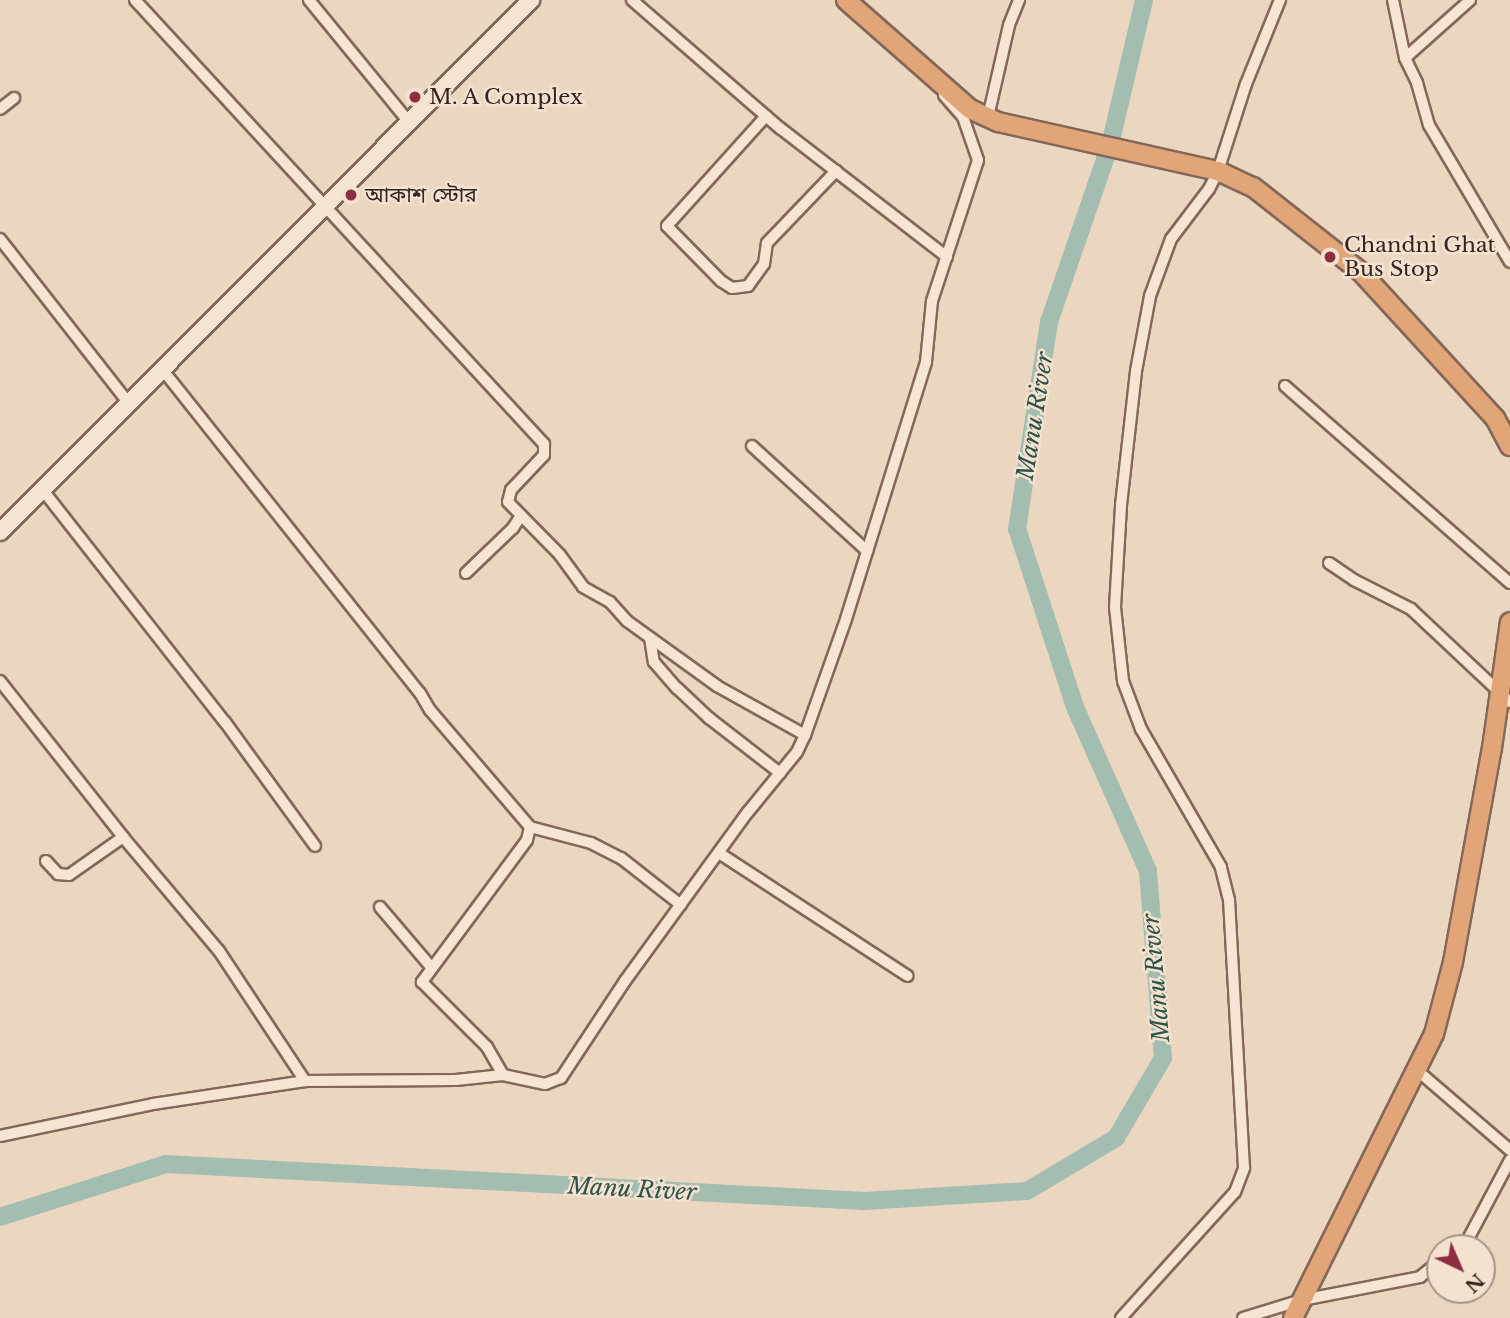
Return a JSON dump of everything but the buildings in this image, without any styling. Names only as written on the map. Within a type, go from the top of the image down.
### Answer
[{"type":"highway","points":[[846,0],[970,109],[993,119],[1210,169],[1253,187],[1361,272],[1495,418],[1510,446]]},
{"type":"highway","points":[[1293,1318],[1418,1071],[1434,1034],[1452,962],[1505,698],[1510,622]]},
{"type":"main road","points":[[0,532],[530,0]]},
{"type":"street","points":[[135,0],[544,444],[544,455],[508,496],[508,502],[560,555],[583,587],[610,602],[627,621],[717,686],[805,735]]},
{"type":"street","points":[[309,0],[409,122]]},
{"type":"street","points":[[632,0],[766,116],[947,257]]},
{"type":"street","points":[[993,119],[1009,25],[1019,0]]},
{"type":"street","points":[[1121,1318],[1236,1192],[1244,1168],[1229,900],[1221,867],[1141,729],[1127,694],[1123,681],[1115,607],[1121,505],[1136,371],[1150,296],[1171,239],[1209,189],[1210,169],[1280,0]]},
{"type":"street","points":[[1393,0],[1405,58],[1417,83],[1429,125],[1510,262]]},
{"type":"street","points":[[1405,58],[1470,0]]},
{"type":"street","points":[[0,1136],[153,1104],[305,1081],[456,1080],[503,1075],[545,1084],[561,1078],[625,981],[797,752],[805,735],[867,551],[926,362],[932,301],[978,160],[962,117],[917,63]]},
{"type":"street","points":[[0,109],[14,98]]},
{"type":"street","points":[[766,116],[667,226],[721,281],[732,288],[748,286],[764,264],[767,243],[836,171]]},
{"type":"street","points":[[0,239],[128,402]]},
{"type":"street","points":[[162,369],[420,693],[430,710],[530,827],[601,848],[621,858],[681,905]]},
{"type":"street","points":[[1284,386],[1510,583]]},
{"type":"street","points":[[752,446],[867,551]]},
{"type":"street","points":[[42,489],[225,722],[315,846]]},
{"type":"street","points":[[466,573],[513,528],[521,515]]},
{"type":"street","points":[[1329,563],[1417,614],[1505,698]]},
{"type":"street","points":[[650,638],[654,662],[677,688],[709,718],[780,773]]},
{"type":"street","points":[[0,681],[123,837],[219,951],[305,1081]]},
{"type":"street","points":[[503,1075],[487,1047],[422,982],[430,967],[527,840],[530,827]]},
{"type":"street","points":[[46,861],[61,876],[69,876],[123,837]]},
{"type":"street","points":[[719,853],[908,976]]},
{"type":"street","points":[[380,907],[430,967]]},
{"type":"street","points":[[1418,1071],[1510,1150]]},
{"type":"street","points":[[1471,1234],[1510,1160]]},
{"type":"street","points":[[1243,1318],[1302,1300],[1420,1277],[1426,1272]]},
{"type":"waterway","name":"Manu River","points":[[0,1217],[166,1164],[864,1201],[1027,1191],[1116,1138],[1163,1058],[1148,871],[1075,707],[1017,529],[1049,322],[1110,145],[1144,0]]},
{"type":"place","name":"M. A Complex","points":[[415,97]]},
{"type":"place","name":"আকাশ স্টোর","points":[[351,195]]},
{"type":"place","name":"Chandni Ghat Bus Stop","points":[[1330,257]]}]
